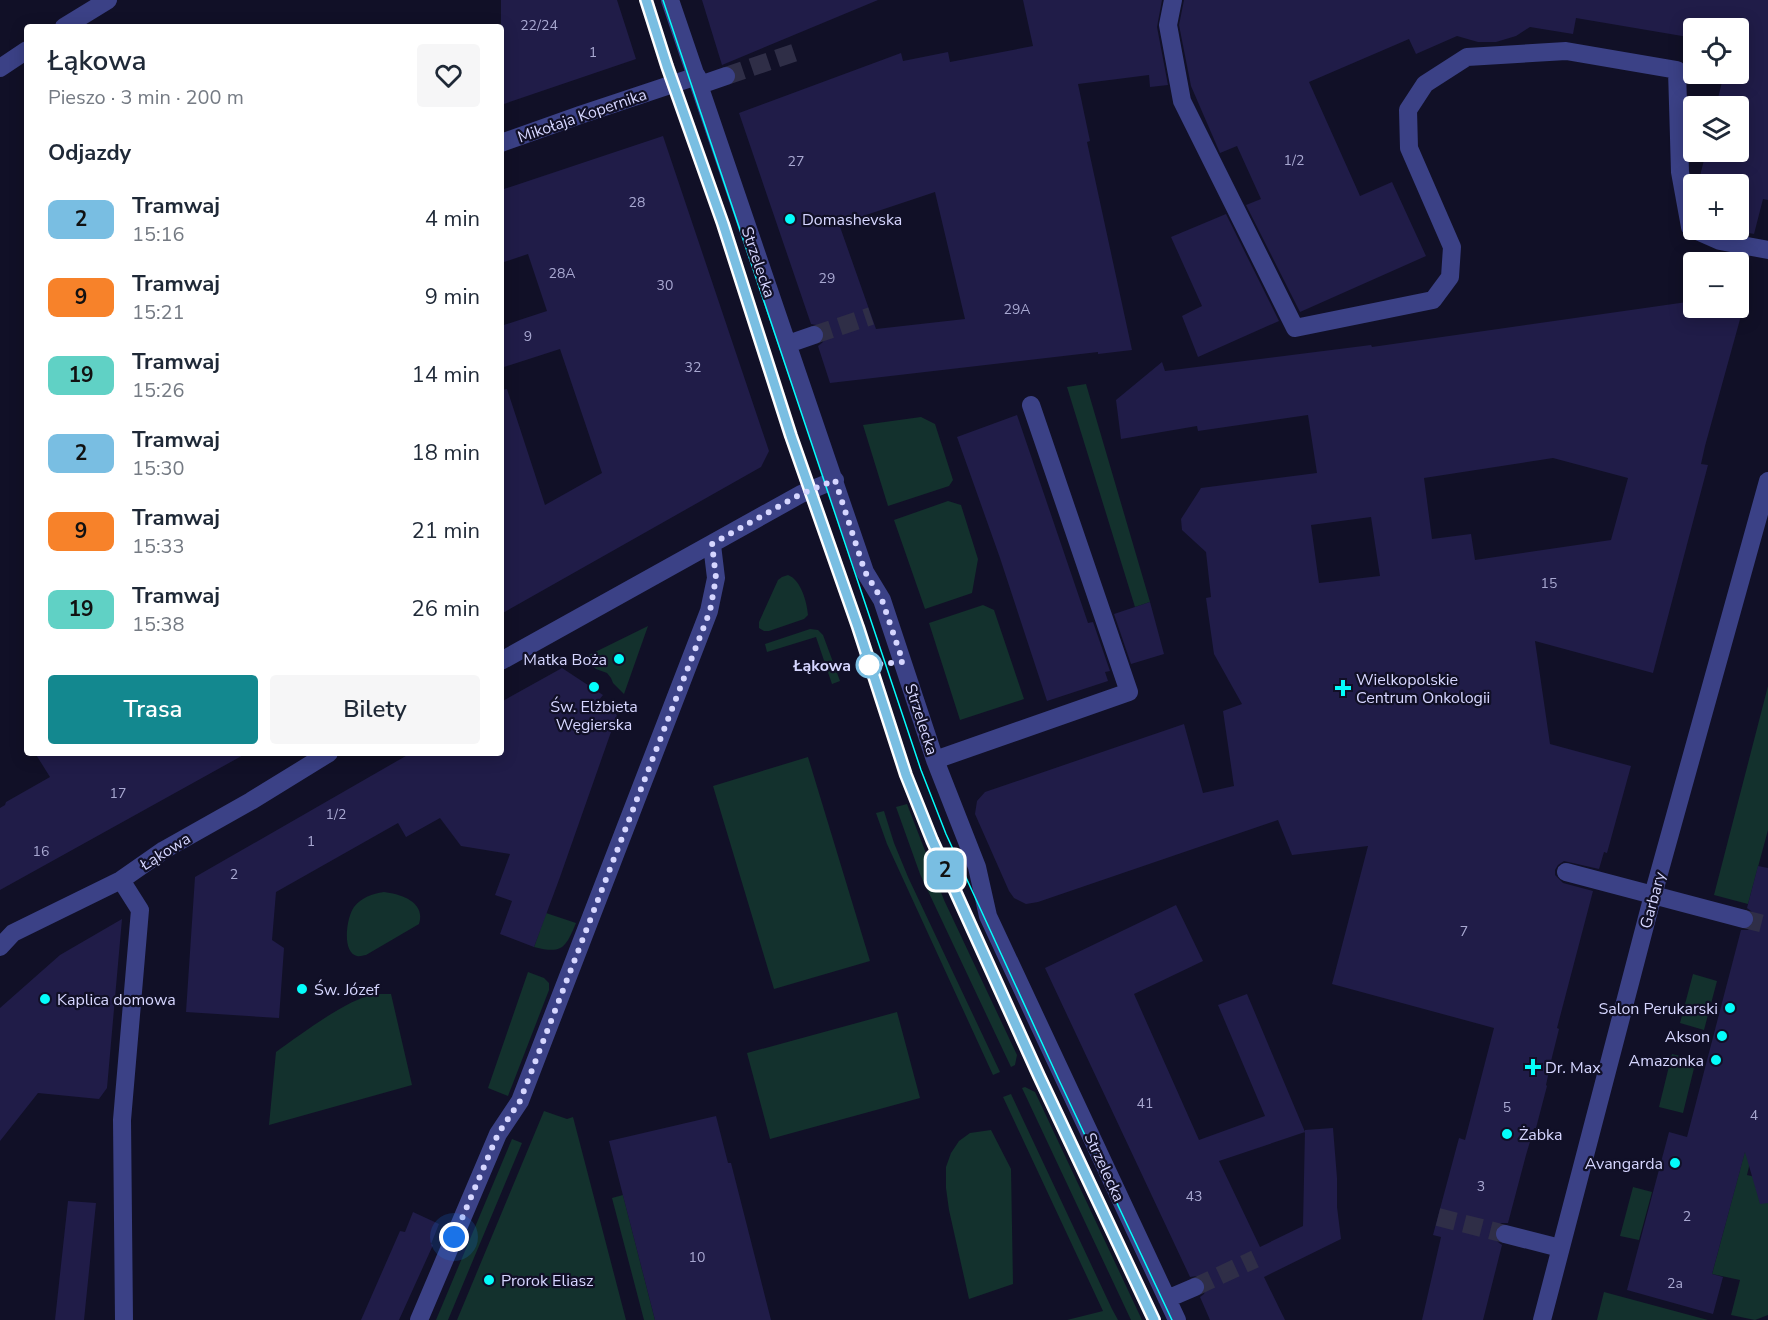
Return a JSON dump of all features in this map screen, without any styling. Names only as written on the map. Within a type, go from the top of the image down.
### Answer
[{"type":"street","points":[[69,24],[108,0]]},
{"type":"street","name":"Strzelecka","points":[[670,0],[865,572],[882,600],[935,760],[977,867],[988,916],[1177,1320]]},
{"type":"street","points":[[1173,0],[1168,25],[1182,101],[1295,328],[1433,300],[1450,277],[1452,247],[1409,148],[1408,110],[1425,84],[1467,57],[1566,51],[1677,70],[1680,172],[1683,188]]},
{"type":"street","points":[[0,68],[24,52]]},
{"type":"street","name":"Mikołaja Kopernika","points":[[504,142],[580,115],[699,81],[726,76]]},
{"type":"street","points":[[1716,240],[1768,250]]},
{"type":"street","points":[[788,344],[814,335]]},
{"type":"street","points":[[935,760],[1130,692],[1031,405]]},
{"type":"street","points":[[504,659],[801,494],[835,480]]},
{"type":"street","name":"Garbary","points":[[1542,1320],[1653,895],[1768,481]]},
{"type":"street","points":[[419,1320],[498,1134],[520,1101],[710,611],[716,578],[712,544]]},
{"type":"street","name":"Łąkowa","points":[[0,947],[13,933],[121,880],[164,849],[251,801],[324,756]]},
{"type":"street","points":[[1566,872],[1744,919]]},
{"type":"street","points":[[121,880],[140,909],[122,1120],[124,1320]]},
{"type":"street","points":[[1505,1234],[1560,1248]]},
{"type":"street","points":[[1167,1299],[1195,1287]]},
{"type":"green space","points":[[1086,384],[1150,602],[1135,607],[1067,387]]},
{"type":"green space","points":[[921,417],[935,424],[953,480],[949,486],[888,506],[863,425]]},
{"type":"green space","points":[[948,501],[961,505],[978,559],[972,593],[925,609],[894,520]]},
{"type":"green space","points":[[788,575],[800,586],[808,615],[804,619],[764,631],[759,628],[759,622],[778,580]]},
{"type":"green space","points":[[983,605],[994,610],[1024,699],[960,720],[929,623]]},
{"type":"green space","points":[[648,626],[624,694],[607,673],[596,669],[583,658]]},
{"type":"green space","points":[[810,629],[818,630],[823,635],[840,681],[832,684],[816,637],[767,652],[765,644]]},
{"type":"green space","points":[[1768,686],[1768,830],[1748,904],[1714,895]]},
{"type":"green space","points":[[808,757],[870,961],[774,989],[713,786]]},
{"type":"green space","points":[[907,804],[944,900],[1017,1055],[1015,1065],[1011,1067],[920,874],[896,807]]},
{"type":"green space","points":[[884,811],[908,877],[1000,1072],[993,1075],[887,844],[876,813]]},
{"type":"green space","points":[[384,892],[410,900],[419,910],[419,924],[366,955],[357,956],[352,953],[347,941],[351,912],[364,898]]},
{"type":"green space","points":[[546,913],[576,923],[569,939],[557,949],[534,947]]},
{"type":"green space","points":[[528,972],[544,978],[549,983],[549,990],[508,1096],[488,1088]]},
{"type":"green space","points":[[1693,974],[1717,981],[1704,1030],[1680,1023]]},
{"type":"green space","points":[[375,994],[391,994],[412,1085],[269,1125],[276,1052],[338,1010]]},
{"type":"green space","points":[[897,1012],[920,1098],[770,1139],[747,1053]]},
{"type":"green space","points":[[1672,1054],[1696,1060],[1683,1113],[1659,1107]]},
{"type":"green space","points":[[1025,1087],[1035,1092],[1142,1320],[1131,1320],[1022,1088]]},
{"type":"green space","points":[[1011,1094],[1118,1320],[1067,1320],[1103,1311],[1003,1097]]},
{"type":"green space","points":[[544,1111],[567,1119],[573,1117],[626,1320],[457,1320]]},
{"type":"green space","points":[[991,1130],[1011,1169],[1013,1284],[969,1299],[949,1210],[946,1167],[959,1141],[970,1133]]},
{"type":"green space","points":[[512,1139],[522,1143],[448,1320],[436,1320]]},
{"type":"green space","points":[[1745,1151],[1752,1154],[1747,1175],[1768,1180],[1768,1315],[1755,1320],[1731,1315],[1740,1280],[1712,1274]]},
{"type":"green space","points":[[1633,1187],[1652,1192],[1639,1240],[1620,1236]]},
{"type":"green space","points":[[623,1195],[655,1320],[644,1320],[612,1198]]},
{"type":"green space","points":[[1604,1292],[1708,1320],[1597,1320]]},
{"type":"building","points":[[501,0],[617,0],[636,59],[504,104],[504,24],[501,24]]},
{"type":"building","points":[[702,0],[878,0],[722,65]]},
{"type":"building","points":[[1023,0],[1162,0],[1157,27],[1168,85],[1150,87],[1149,75],[1078,84],[1090,141],[1087,142],[1132,350],[830,383],[818,346],[823,342],[825,332],[821,326],[811,324],[739,113],[901,53],[903,61],[948,52],[950,62],[1033,46]],"holes":[[[935,192],[965,319],[876,329],[839,224]]]},
{"type":"building","points":[[1184,0],[1768,0],[1768,200],[1763,199],[1754,234],[1749,233],[1749,174],[1700,174],[1704,162],[1749,162],[1749,96],[1718,96],[1722,84],[1749,84],[1749,18],[1683,18],[1683,36],[1576,18],[1573,34],[1530,27],[1516,36],[1496,42],[1478,42],[1457,36],[1416,54],[1409,39],[1309,82],[1360,196],[1392,182],[1426,256],[1300,312],[1246,205],[1261,199],[1237,146],[1220,153],[1191,86],[1179,25]]},
{"type":"building","points":[[663,136],[769,451],[761,467],[504,612],[504,390],[507,389],[545,505],[602,473],[560,349],[504,367],[504,325],[547,311],[528,254],[504,262],[504,189]]},
{"type":"building","points":[[1226,214],[1279,321],[1198,357],[1182,316],[1202,306],[1171,237]]},
{"type":"building","name":"Wielkopolskie Centrum Onkologii","points":[[1683,303],[1683,318],[1740,318],[1705,446],[1701,464],[1708,465],[1653,673],[1535,641],[1550,744],[1631,766],[1607,853],[1604,852],[1599,869],[1564,861],[1555,870],[1555,875],[1563,883],[1593,891],[1557,1028],[1559,1029],[1536,1128],[1534,1128],[1526,1155],[1508,1223],[1501,1223],[1494,1231],[1494,1238],[1502,1245],[1483,1320],[1422,1320],[1441,1237],[1433,1235],[1459,1138],[1465,1140],[1494,1028],[1332,984],[1368,846],[1292,855],[1278,820],[1038,902],[1026,904],[1014,898],[1009,891],[975,814],[977,801],[985,792],[1184,724],[1203,793],[1234,786],[1223,711],[1242,704],[1214,654],[1206,598],[1211,597],[1206,552],[1182,530],[1181,519],[1201,488],[1317,473],[1308,415],[1198,431],[1197,426],[1121,439],[1116,400],[1162,362],[1165,371],[1371,345],[1372,347]],"holes":[[[1553,458],[1628,478],[1611,540],[1475,560],[1471,534],[1432,539],[1424,478]],[[1371,517],[1380,576],[1319,583],[1311,525]]]},
{"type":"building","points":[[1017,415],[1088,623],[1093,622],[1110,671],[1105,672],[1108,681],[1047,701],[957,437]]},
{"type":"building","points":[[1150,602],[1164,654],[1131,664],[1114,614]]},
{"type":"building","points":[[562,668],[603,695],[599,700],[617,715],[534,947],[500,934],[512,901],[495,895],[510,854],[461,846],[440,818],[406,837],[398,823],[276,892],[272,940],[284,948],[279,1018],[186,1012],[195,877],[406,756],[504,756],[504,700]]},
{"type":"building","points":[[37,756],[242,756],[0,890],[0,808],[6,802],[50,777]]},
{"type":"building","points":[[1758,866],[1768,868],[1768,1203],[1760,1204],[1745,1152],[1712,1274],[1723,1277],[1713,1314],[1627,1290],[1669,1132],[1687,1137],[1741,930],[1748,930],[1755,922],[1755,916],[1747,908]]},
{"type":"building","points":[[1176,905],[1203,961],[1134,994],[1199,1140],[1265,1116],[1218,1005],[1247,994],[1305,1132],[1305,1130],[1333,1128],[1341,1239],[1264,1277],[1285,1320],[1210,1320],[1200,1297],[1206,1289],[1205,1282],[1197,1276],[1190,1277],[1045,968]],"holes":[[[1305,1132],[1303,1226],[1260,1247],[1219,1161]]]},
{"type":"building","points":[[122,919],[107,1088],[99,1099],[38,1093],[0,1141],[0,1008],[60,955]]},
{"type":"building","points":[[716,1116],[728,1163],[731,1163],[771,1320],[655,1320],[609,1141]]},
{"type":"building","points":[[68,1201],[96,1203],[84,1320],[55,1320]]},
{"type":"building","points":[[413,1212],[439,1224],[431,1244],[433,1245],[399,1320],[361,1320],[400,1231],[405,1232]]},
{"type":"tunnel","points":[[726,76],[802,50]]},
{"type":"tunnel","points":[[814,335],[871,316]]},
{"type":"tunnel","points":[[1744,919],[1768,925]]},
{"type":"tunnel","points":[[1438,1217],[1505,1234]]},
{"type":"tunnel","points":[[1195,1287],[1255,1259]]},
{"type":"tram line","points":[[646,0],[906,775],[932,840],[1039,1076],[1154,1320]]},
{"type":"tram line","name":"2","points":[[646,0],[906,775],[932,840],[1039,1076],[1154,1320]]},
{"type":"tram line","points":[[663,0],[921,770],[946,834],[1172,1320]]},
{"type":"place","name":"Domashevska","points":[[790,219]]},
{"type":"place","name":"Matka Boża","points":[[619,659]]},
{"type":"place","name":"Łąkowa","points":[[869,665]]},
{"type":"place","name":"Św. Elżbieta Węgierska","points":[[594,687]]},
{"type":"place","name":"Wielkopolskie Centrum Onkologii","points":[[1343,688]]},
{"type":"place","name":"Św. Józef","points":[[302,989]]},
{"type":"place","name":"Kaplica domowa","points":[[45,999]]},
{"type":"place","name":"Salon Perukarski","points":[[1730,1008]]},
{"type":"place","name":"Akson","points":[[1722,1036]]},
{"type":"place","name":"Amazonka","points":[[1716,1060]]},
{"type":"place","name":"Dr. Max","points":[[1533,1067]]},
{"type":"place","name":"Żabka","points":[[1507,1134]]},
{"type":"place","name":"Avangarda","points":[[1675,1163]]},
{"type":"place","name":"Prorok Eliasz","points":[[489,1280]]},
{"type":"route","points":[[454,1237],[498,1134],[520,1101],[710,611],[716,578],[712,544],[801,494],[835,480],[865,572],[882,600],[903,662],[869,665]]}]
